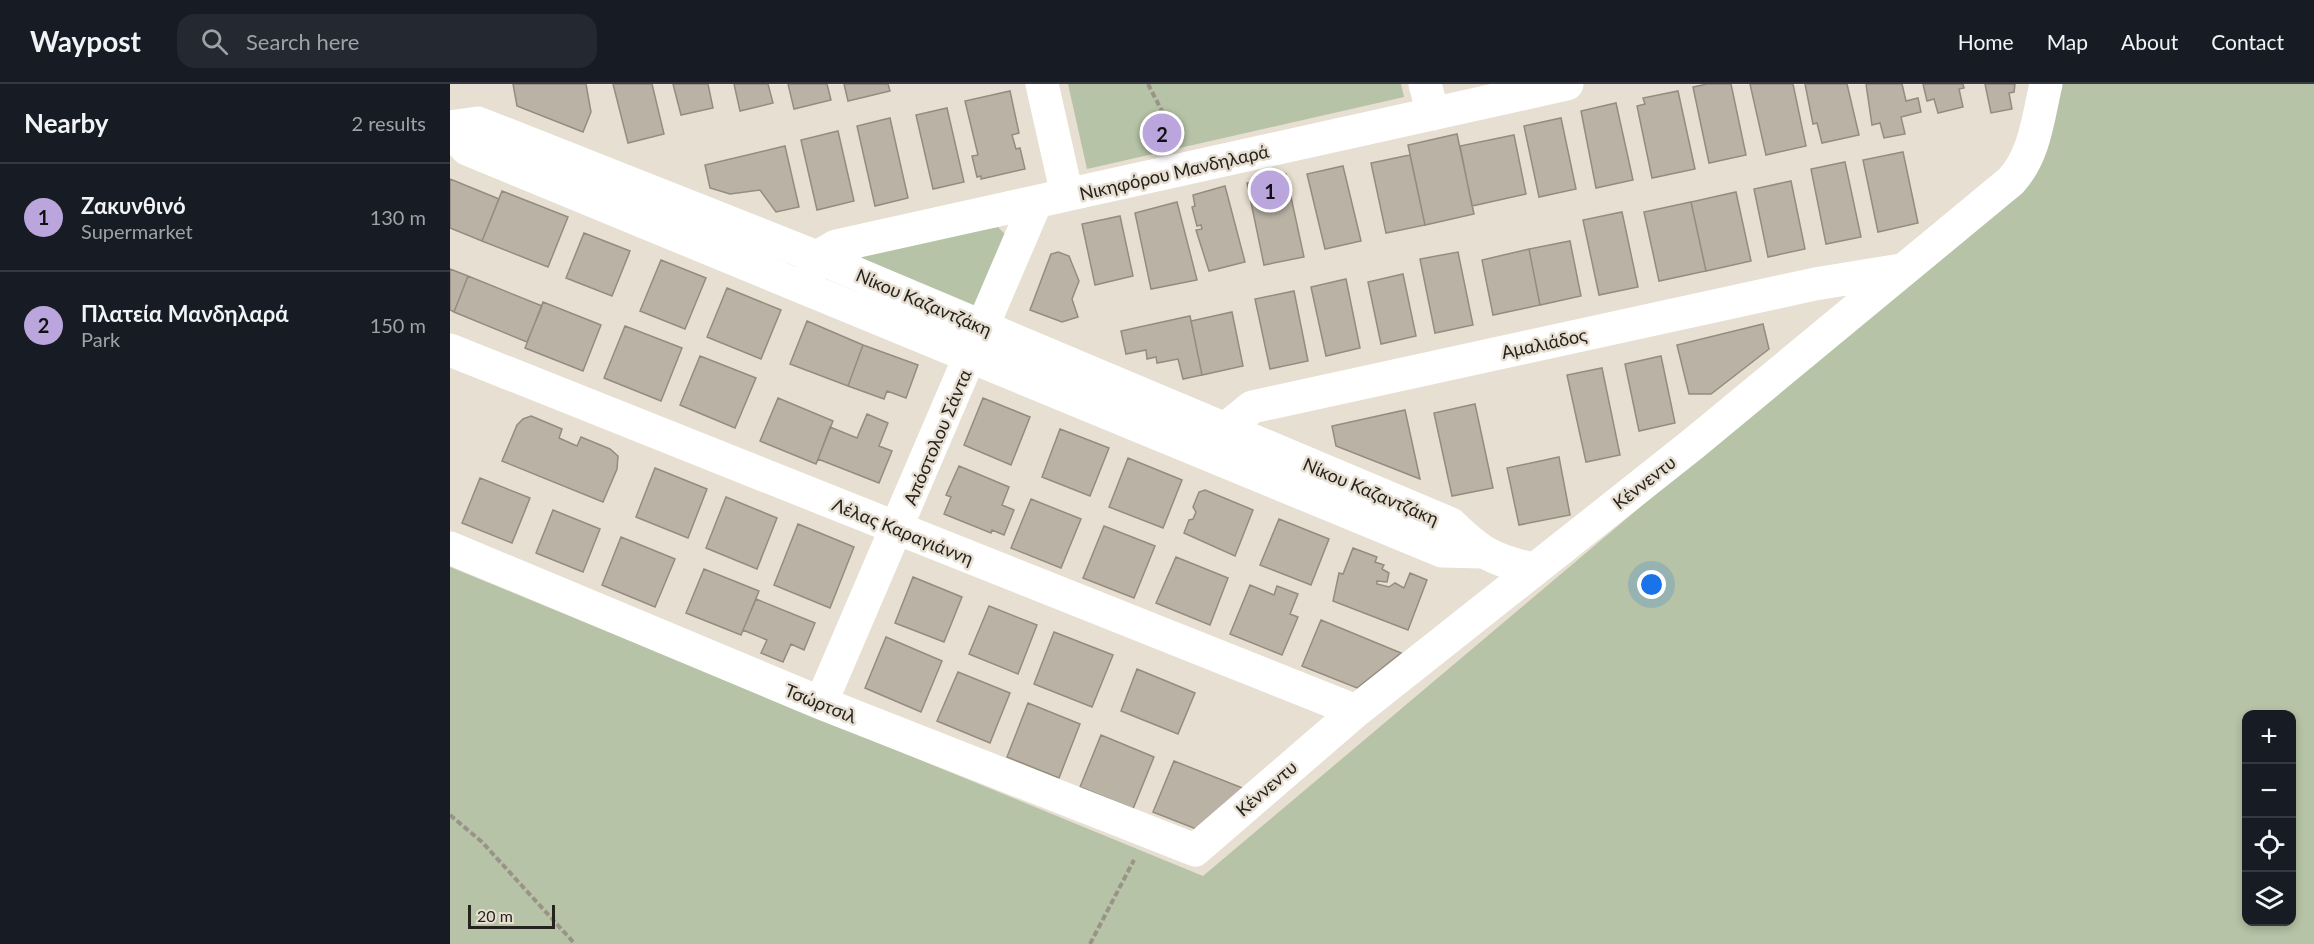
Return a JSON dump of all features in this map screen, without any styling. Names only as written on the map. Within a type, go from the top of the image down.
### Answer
[{"type":"street","points":[[1042,84],[1052,199]]},
{"type":"street","name":"Νικηφόρου Μανδηλαρά","points":[[817,257],[836,246],[1052,199],[1429,99],[1567,84]]},
{"type":"street","name":"Κέννεντυ","points":[[1195,850],[1356,711],[1532,569],[1693,444],[2011,181],[2025,166],[2046,84]]},
{"type":"street","name":"Νίκου Καζαντζάκη","points":[[478,123],[817,257],[1450,524],[1481,552],[1442,552],[1210,458],[467,149],[450,129],[478,123]]},
{"type":"street","name":"Απόστολου Σάντα","points":[[821,704],[984,327],[1052,199]]},
{"type":"street","points":[[802,289],[817,257]]},
{"type":"street","name":"Αμαλιάδος","points":[[1210,458],[1226,429],[1252,407],[1815,284],[1902,270]]},
{"type":"street","name":"Λέλας Καραγιάννη","points":[[450,350],[1356,711]]},
{"type":"street","name":"Τσώρτσιλ","points":[[450,548],[821,704],[1195,850]]},
{"type":"street","points":[[1481,552],[1500,562],[1532,569]]},
{"type":"path","points":[[1148,84],[1162,113],[1171,144]]},
{"type":"path","points":[[450,815],[482,842],[575,944]]},
{"type":"path","points":[[1090,944],[1149,833]]},
{"type":"green space","points":[[1068,84],[1401,84],[1404,97],[1087,169]]},
{"type":"green space","points":[[2057,84],[2314,84],[2314,944],[450,944],[450,567],[1203,876],[2034,175]]},
{"type":"green space","points":[[998,227],[1009,238],[979,304],[971,310],[860,268],[863,253]]},
{"type":"building","points":[[513,84],[586,84],[591,112],[583,132],[517,106]]},
{"type":"building","points":[[613,84],[652,84],[664,134],[628,143]]},
{"type":"building","points":[[673,84],[708,84],[713,108],[681,115]]},
{"type":"building","points":[[734,84],[768,84],[773,103],[740,111]]},
{"type":"building","points":[[788,84],[827,84],[831,100],[794,109]]},
{"type":"building","points":[[844,84],[888,84],[890,91],[848,101]]},
{"type":"building","points":[[1707,84],[1731,84],[1746,155],[1709,163],[1693,87]]},
{"type":"building","points":[[1750,84],[1793,84],[1806,146],[1766,155]]},
{"type":"building","points":[[1805,84],[1847,84],[1859,135],[1822,143],[1817,123],[1813,124]]},
{"type":"building","points":[[1866,84],[1902,84],[1906,101],[1918,98],[1921,112],[1901,117],[1905,134],[1884,138],[1880,123],[1872,125]]},
{"type":"building","points":[[1923,84],[1963,84],[1964,88],[1959,89],[1963,107],[1938,113],[1934,99],[1927,101]]},
{"type":"building","points":[[1985,84],[2015,84],[2014,92],[2009,93],[2012,109],[1991,113]]},
{"type":"building","points":[[1010,91],[1019,133],[1012,135],[1016,149],[1020,148],[1025,169],[981,179],[981,176],[977,177],[972,156],[978,155],[965,101]]},
{"type":"building","points":[[1678,91],[1695,169],[1652,178],[1637,106],[1645,104],[1643,98]]},
{"type":"building","points":[[1616,103],[1633,180],[1596,188],[1581,111]]},
{"type":"building","points":[[947,108],[964,182],[933,189],[916,115]]},
{"type":"building","points":[[890,118],[908,198],[875,206],[857,126]]},
{"type":"building","points":[[1561,118],[1576,189],[1539,197],[1524,126]]},
{"type":"building","points":[[838,131],[854,201],[817,210],[801,140]]},
{"type":"building","points":[[1457,134],[1474,214],[1425,225],[1408,145]]},
{"type":"building","points":[[1514,135],[1526,194],[1472,206],[1460,146]]},
{"type":"building","points":[[785,146],[799,207],[776,212],[760,190],[730,194],[710,188],[705,165]]},
{"type":"building","points":[[1903,152],[1918,223],[1878,232],[1863,160]]},
{"type":"building","points":[[1410,155],[1425,225],[1386,233],[1371,163]]},
{"type":"building","points":[[1845,162],[1861,237],[1826,244],[1811,169]]},
{"type":"building","points":[[1343,166],[1361,241],[1325,249],[1307,174]]},
{"type":"building","points":[[1286,174],[1304,257],[1264,265],[1247,183]]},
{"type":"building","points":[[450,179],[499,199],[482,241],[450,228]]},
{"type":"building","points":[[1791,181],[1805,249],[1768,257],[1754,189]]},
{"type":"building","points":[[1225,186],[1245,262],[1209,271],[1196,230],[1202,229],[1201,225],[1197,226],[1192,207],[1195,206],[1193,195]]},
{"type":"building","points":[[502,191],[568,217],[548,267],[482,241]]},
{"type":"building","points":[[1736,192],[1751,261],[1706,271],[1691,202]]},
{"type":"building","points":[[1177,202],[1197,280],[1151,289],[1135,213]]},
{"type":"building","points":[[1691,202],[1706,271],[1659,281],[1644,212]]},
{"type":"building","points":[[1622,212],[1638,287],[1599,295],[1583,220]]},
{"type":"building","points":[[1120,216],[1133,276],[1095,285],[1082,224]]},
{"type":"building","points":[[584,233],[630,251],[612,296],[566,278]]},
{"type":"building","points":[[1570,241],[1581,296],[1540,305],[1529,249]]},
{"type":"building","points":[[1529,249],[1540,305],[1493,315],[1482,260]]},
{"type":"building","points":[[1058,252],[1069,256],[1079,281],[1072,299],[1078,317],[1062,322],[1030,310],[1051,254]]},
{"type":"building","points":[[1458,252],[1473,325],[1435,333],[1420,259]]},
{"type":"building","points":[[661,260],[706,278],[685,329],[640,311]]},
{"type":"building","points":[[450,269],[468,276],[454,312],[450,310]]},
{"type":"building","points":[[1403,274],[1416,336],[1381,344],[1368,282]]},
{"type":"building","points":[[468,276],[542,306],[527,342],[454,312]]},
{"type":"building","points":[[1346,279],[1360,348],[1326,356],[1311,287]]},
{"type":"building","points":[[727,288],[781,310],[761,359],[707,337]]},
{"type":"building","points":[[1294,291],[1308,361],[1270,369],[1255,299]]},
{"type":"building","points":[[543,302],[601,325],[583,371],[525,348]]},
{"type":"building","points":[[1232,312],[1243,366],[1202,375],[1191,321]]},
{"type":"building","points":[[1190,316],[1202,375],[1183,379],[1178,359],[1157,363],[1156,357],[1147,359],[1146,350],[1126,354],[1121,331]]},
{"type":"building","points":[[807,321],[863,345],[848,386],[790,364]]},
{"type":"building","points":[[1763,324],[1769,349],[1711,394],[1689,394],[1677,345]]},
{"type":"building","points":[[625,326],[682,348],[661,401],[604,378]]},
{"type":"building","points":[[863,345],[918,365],[906,398],[887,391],[884,399],[848,386]]},
{"type":"building","points":[[700,356],[756,378],[735,428],[680,405]]},
{"type":"building","points":[[1661,356],[1675,423],[1639,431],[1625,364]]},
{"type":"building","points":[[1602,368],[1620,455],[1586,462],[1567,375]]},
{"type":"building","points":[[778,398],[833,421],[816,464],[760,441]]},
{"type":"building","points":[[983,398],[1030,417],[1011,465],[964,445]]},
{"type":"building","points":[[1475,404],[1493,488],[1452,496],[1434,413]]},
{"type":"building","points":[[1405,410],[1420,479],[1336,446],[1332,426]]},
{"type":"building","points":[[867,414],[888,423],[879,446],[892,451],[879,483],[818,459],[830,427],[857,438]]},
{"type":"building","points":[[531,416],[562,429],[559,438],[577,446],[581,437],[610,449],[618,456],[617,469],[603,502],[502,461],[517,425],[523,419]]},
{"type":"building","points":[[1060,429],[1109,448],[1090,496],[1042,477]]},
{"type":"building","points":[[1559,457],[1570,515],[1519,525],[1507,468]]},
{"type":"building","points":[[1128,458],[1182,480],[1163,528],[1109,507]]},
{"type":"building","points":[[959,466],[1009,487],[1002,505],[1014,510],[1004,535],[992,530],[991,533],[944,514],[951,497],[946,495]]},
{"type":"building","points":[[655,468],[707,489],[688,538],[636,517]]},
{"type":"building","points":[[480,478],[530,498],[512,543],[462,523]]},
{"type":"building","points":[[1205,490],[1253,510],[1235,556],[1184,533],[1189,520],[1193,519],[1196,512],[1193,507],[1199,492]]},
{"type":"building","points":[[726,497],[777,518],[757,569],[706,548]]},
{"type":"building","points":[[1031,499],[1081,519],[1061,568],[1011,548]]},
{"type":"building","points":[[553,510],[600,529],[583,572],[536,553]]},
{"type":"building","points":[[1279,519],[1329,539],[1311,585],[1260,565]]},
{"type":"building","points":[[798,524],[854,547],[830,608],[774,585]]},
{"type":"building","points":[[1104,526],[1155,546],[1134,598],[1083,578]]},
{"type":"building","points":[[621,537],[675,559],[655,607],[602,585]]},
{"type":"building","points":[[1353,548],[1377,557],[1375,562],[1384,565],[1382,569],[1389,573],[1387,582],[1377,581],[1377,584],[1389,587],[1395,583],[1404,588],[1410,573],[1427,580],[1408,630],[1333,601],[1339,573],[1343,574]]},
{"type":"building","points":[[1176,557],[1228,578],[1210,625],[1156,603]]},
{"type":"building","points":[[704,569],[759,591],[741,635],[686,613]]},
{"type":"building","points":[[913,577],[962,597],[944,642],[895,623]]},
{"type":"building","points":[[1250,585],[1274,595],[1277,586],[1298,594],[1290,614],[1298,617],[1282,655],[1230,634]]},
{"type":"building","points":[[756,599],[815,623],[804,650],[791,644],[783,662],[761,653],[767,640],[743,630]]},
{"type":"building","points":[[989,606],[1037,625],[1018,674],[969,654]]},
{"type":"building","points":[[1321,620],[1401,653],[1357,688],[1302,666]]},
{"type":"building","points":[[1054,632],[1113,655],[1092,707],[1034,684]]},
{"type":"building","points":[[886,637],[942,661],[921,712],[865,688]]},
{"type":"building","points":[[1137,669],[1195,693],[1178,734],[1121,711]]},
{"type":"building","points":[[958,672],[1010,693],[990,743],[937,721]]},
{"type":"building","points":[[1028,703],[1080,724],[1059,778],[1007,757]]},
{"type":"building","points":[[1101,735],[1154,757],[1133,809],[1080,787]]},
{"type":"building","points":[[1174,761],[1245,789],[1196,829],[1153,812]]},
{"type":"place","name":"Πλατεία Μανδηλαρά","points":[[1162,133]]},
{"type":"place","name":"Ζακυνθινό","points":[[1270,190]]}]
